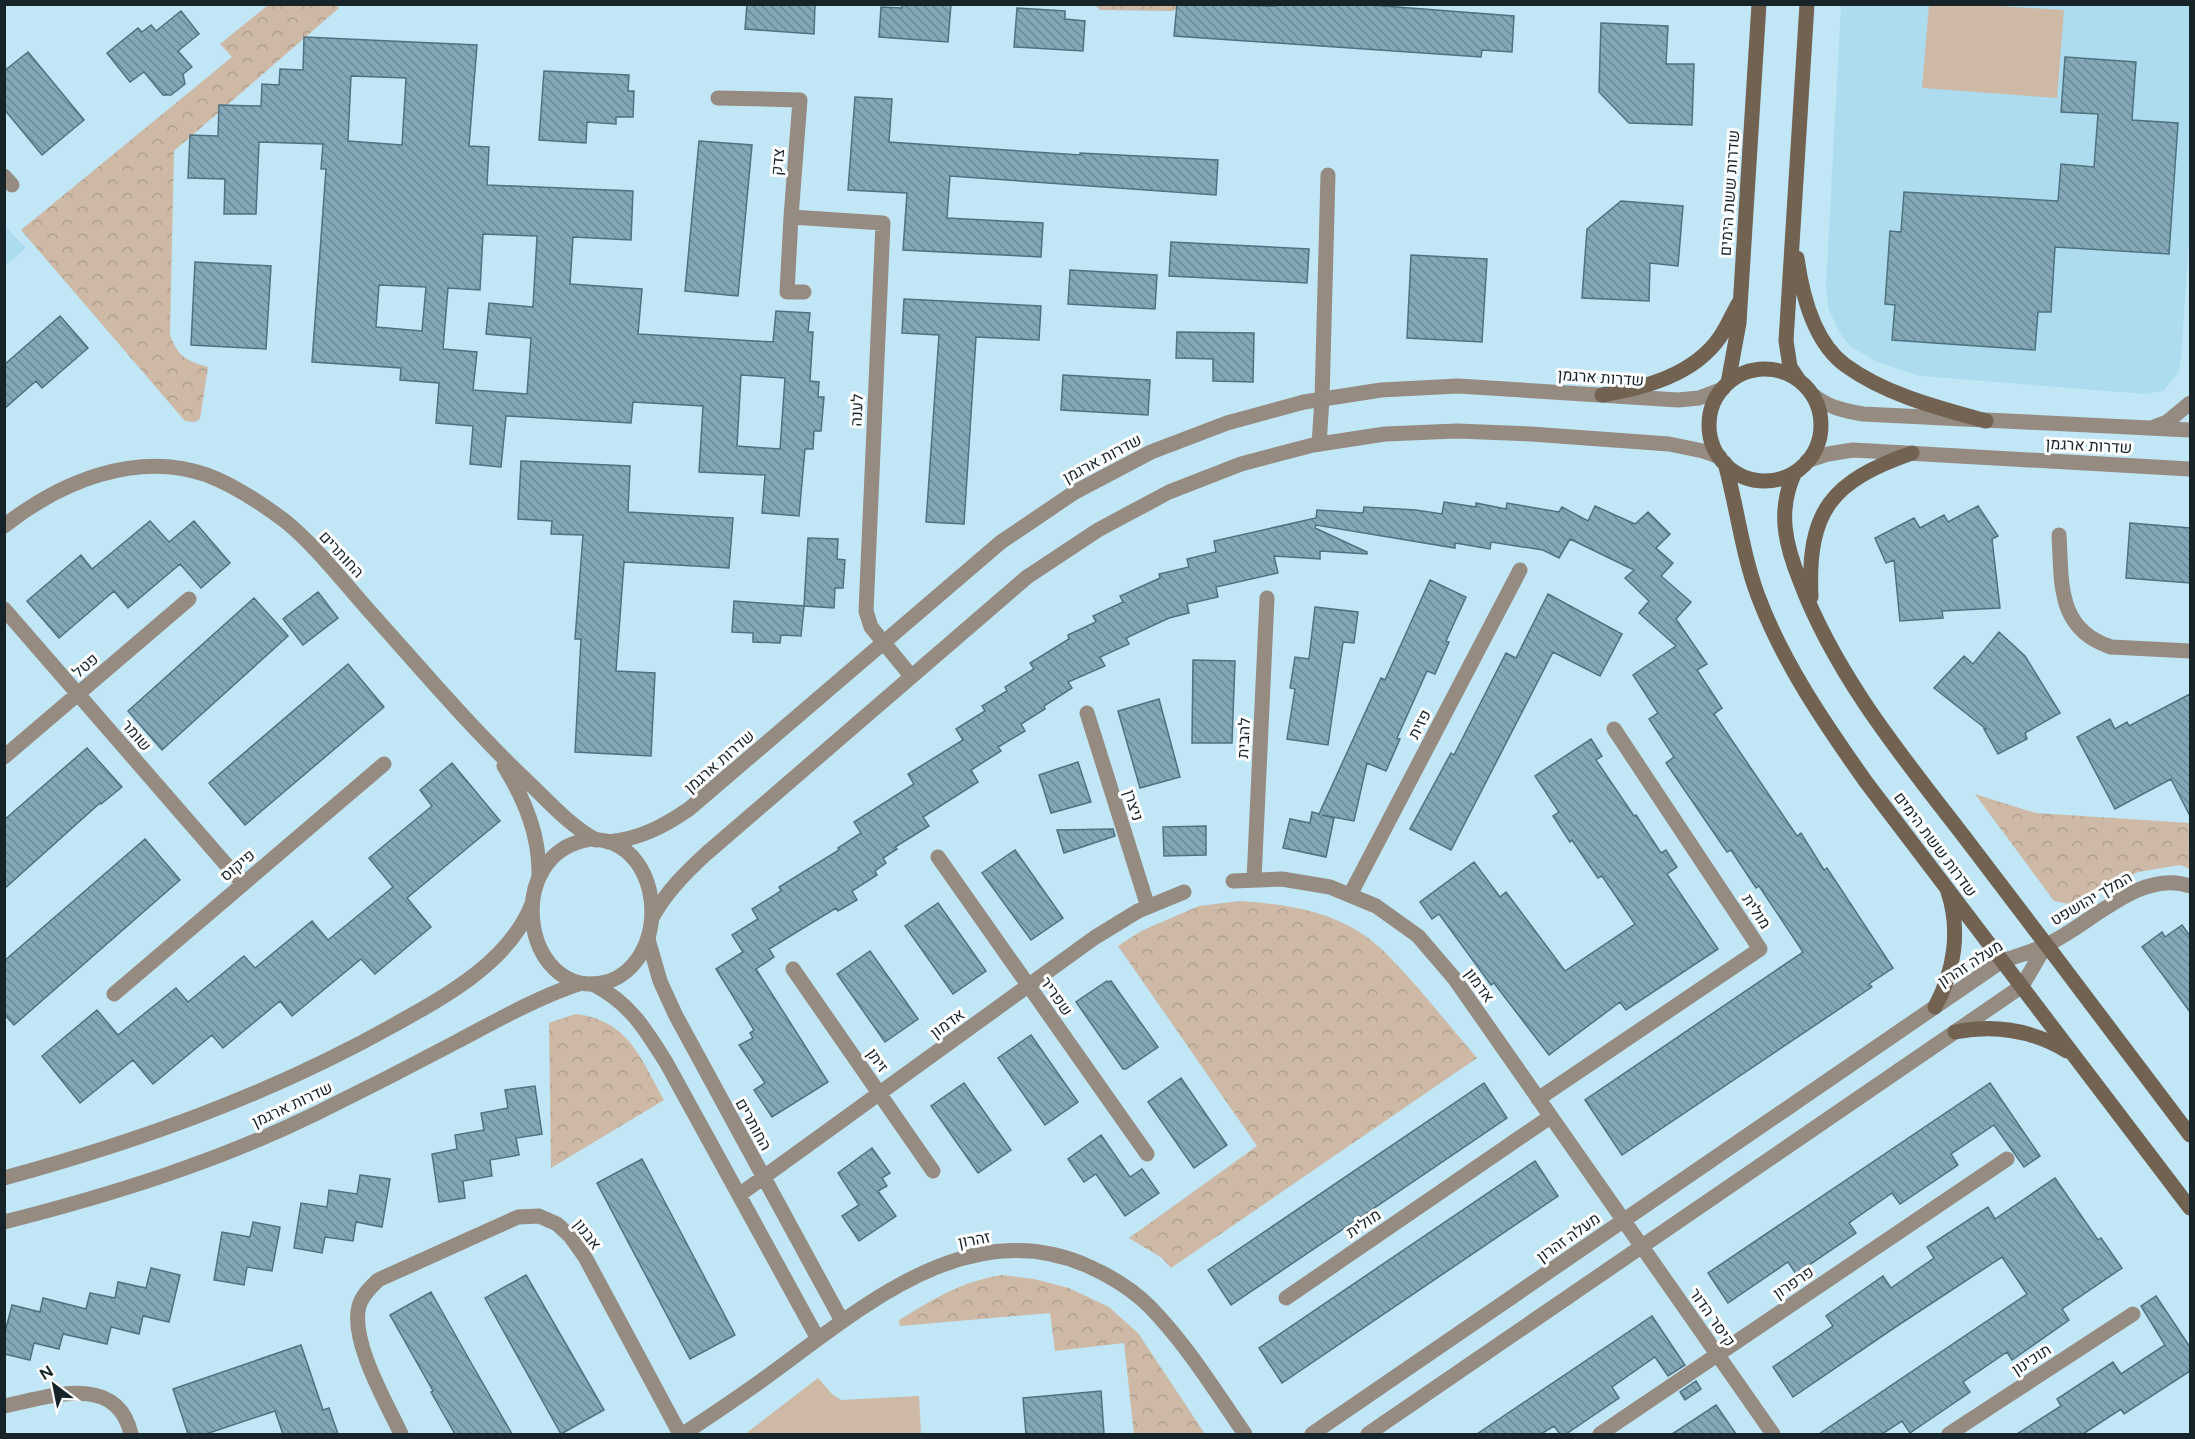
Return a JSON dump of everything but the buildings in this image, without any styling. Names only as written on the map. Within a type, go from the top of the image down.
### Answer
[{"type":"main road","name":"שדרות ששת הימים","points":[[1725,386],[1739,323],[1759,4]]},
{"type":"main road","points":[[1798,379],[1778,370],[1756,370],[1746,373],[1725,386],[1714,402],[1709,423],[1713,444],[1722,460],[1742,476],[1763,481],[1784,477],[1795,472],[1807,461],[1816,447],[1821,426],[1818,405],[1813,395],[1790,367],[1786,340],[1807,4]]},
{"type":"main road","points":[[1793,225],[1805,301],[1820,334],[1844,364],[1897,392],[1986,421]]},
{"type":"main road","points":[[1602,395],[1656,382],[1680,371],[1701,357],[1719,338],[1740,299]]},
{"type":"main road","points":[[1812,609],[1811,570],[1815,537],[1822,515],[1835,496],[1854,479],[1881,464],[1912,453]]},
{"type":"main road","name":"שדרות ששת הימים","points":[[1722,460],[1736,506],[1748,566],[1758,597],[1788,660],[1845,752],[2190,1208]]},
{"type":"main road","name":"שדרות ששת הימים","points":[[1795,472],[1786,493],[1784,518],[1791,554],[1812,609],[1844,668],[1882,727],[2190,1135]]},
{"type":"main road","points":[[1935,1007],[1950,974],[1954,943],[1950,899],[1946,886]]},
{"type":"main road","points":[[1955,1032],[1995,1028],[2022,1031],[2054,1043],[2074,1056]]},
{"type":"street","name":"צדק","points":[[718,98],[800,100],[787,292],[804,292]]},
{"type":"street","points":[[1319,444],[1328,174]]},
{"type":"street","name":"לענה","points":[[791,217],[883,223],[866,611],[871,627],[911,676]]},
{"type":"street","name":"שדרות ארגמן","points":[[602,841],[624,840],[651,832],[689,809],[1001,542],[1076,492],[1151,452],[1227,423],[1322,399],[1381,390],[1458,386],[1678,400],[1699,398],[1725,386]]},
{"type":"street","name":"שדרות ארגמן","points":[[1813,395],[1821,402],[1836,408],[1863,414],[2190,430]]},
{"type":"street","points":[[2154,428],[2177,416],[2190,403]]},
{"type":"street","points":[[652,918],[659,905],[687,872],[1028,577],[1098,530],[1169,492],[1241,465],[1319,444],[1385,434],[1457,431],[1669,444],[1702,451],[1722,460]]},
{"type":"street","name":"שדרות ארגמן","points":[[1807,461],[1847,450],[2190,469]]},
{"type":"street","name":"החותרים","points":[[4,526],[26,509],[73,483],[119,469],[163,466],[206,475],[248,494],[279,517],[326,562],[490,747],[566,819],[602,841]]},
{"type":"street","points":[[2059,535],[2063,595],[2069,614],[2081,631],[2099,643],[2111,647],[2190,651]]},
{"type":"street","name":"פזית","points":[[1350,895],[1520,570]]},
{"type":"street","name":"להבית","points":[[1254,880],[1267,598]]},
{"type":"street","name":"פטל","points":[[4,757],[189,599]]},
{"type":"street","name":"שומר","points":[[4,609],[243,884]]},
{"type":"street","name":"ניצרן","points":[[1087,713],[1148,907]]},
{"type":"street","name":"מולית","points":[[1538,1099],[1760,949],[1614,729]]},
{"type":"street","name":"החותרים","points":[[490,747],[517,789],[532,823],[539,859],[539,877]]},
{"type":"street","name":"פיקוס","points":[[114,994],[384,764]]},
{"type":"street","points":[[587,984],[606,982],[627,971],[639,957],[648,939],[652,918],[651,896],[641,870],[624,851],[602,841],[578,841],[567,845],[548,861],[539,877],[532,904],[533,928],[543,954],[560,973],[621,1001],[645,1029],[818,1339]]},
{"type":"street","name":"שפריר","points":[[938,857],[1147,1154]]},
{"type":"street","name":"אדמון","points":[[1233,881],[1282,879],[1330,887],[1376,906],[1418,936],[1454,978],[1623,1221]]},
{"type":"street","name":"המלך יהושפט","points":[[2046,945],[2126,896],[2148,886],[2171,882],[2190,886]]},
{"type":"street","name":"אדמון","points":[[739,1195],[1094,938],[1148,907],[1184,892]]},
{"type":"street","name":"שדרות ארגמן","points":[[4,1178],[107,1149],[168,1128],[231,1104],[362,1043],[430,1005],[496,956],[519,930],[532,904]]},
{"type":"street","name":"החותרים","points":[[648,939],[653,961],[667,999],[842,1321]]},
{"type":"street","points":[[1368,1434],[2022,986],[2046,945]]},
{"type":"street","name":"מעלה זהרון","points":[[1312,1434],[2002,961],[2046,945]]},
{"type":"street","name":"זיתן","points":[[793,969],[933,1171]]},
{"type":"street","name":"שדרות ארגמן","points":[[4,1222],[120,1190],[248,1144],[314,1115],[510,1013],[587,984]]},
{"type":"street","name":"מולית","points":[[1286,1298],[1550,1117]]},
{"type":"street","name":"פרפרון","points":[[1600,1434],[2007,1159]]},
{"type":"street","name":"אבנון","points":[[401,1434],[360,1341],[359,1305],[367,1292],[378,1280],[497,1225],[518,1217],[539,1216],[557,1224],[570,1236],[585,1257],[681,1434]]},
{"type":"street","name":"קיסר הדור","points":[[1623,1221],[1773,1434]]},
{"type":"street","name":"זהרון","points":[[681,1434],[749,1390],[886,1291],[936,1266],[984,1253],[1029,1250],[1072,1259],[1112,1277],[1149,1306],[1183,1345],[1245,1434]]},
{"type":"street","name":"תוכינון","points":[[1949,1434],[2133,1314]]},
{"type":"street","points":[[4,1406],[75,1392],[92,1394],[110,1402],[121,1412],[128,1424],[130,1434]]},
{"type":"shaded area","points":[[1841,5],[2190,5],[2190,227],[2181,358],[2179,371],[2163,391],[2145,394],[1920,376],[1877,362],[1850,346],[1839,332],[1828,308],[1826,286]]},
{"type":"shaded area","points":[[4,225],[26,248],[5,266],[4,266]]},
{"type":"green space","points":[[268,5],[335,5],[339,8],[174,151],[170,335],[176,348],[184,357],[208,367],[200,419],[195,422],[185,421],[21,230],[232,57],[220,44]]},
{"type":"green space","points":[[1095,5],[1184,5],[1173,11],[1100,10]]},
{"type":"green space","points":[[1929,5],[1979,5],[2064,10],[2057,98],[1922,88]]},
{"type":"green space","points":[[1975,794],[2036,813],[2190,823],[2190,869],[2180,865],[2138,872],[2082,902],[2070,904],[2054,901]]},
{"type":"green space","points":[[1240,901],[1301,909],[1330,917],[1358,931],[1375,943],[1397,965],[1477,1058],[1171,1268],[1162,1258],[1129,1238],[1257,1146],[1118,946],[1141,931],[1199,906]]},
{"type":"green space","points":[[575,1014],[593,1017],[620,1033],[640,1056],[664,1100],[551,1168],[549,1023]]},
{"type":"green space","points":[[1002,1275],[1034,1279],[1069,1288],[1109,1307],[1138,1333],[1205,1434],[1134,1434],[1124,1343],[1055,1351],[1050,1313],[900,1326],[899,1320],[948,1292],[972,1282]]},
{"type":"green space","points":[[818,1378],[832,1394],[841,1400],[919,1396],[921,1434],[745,1434]]}]
